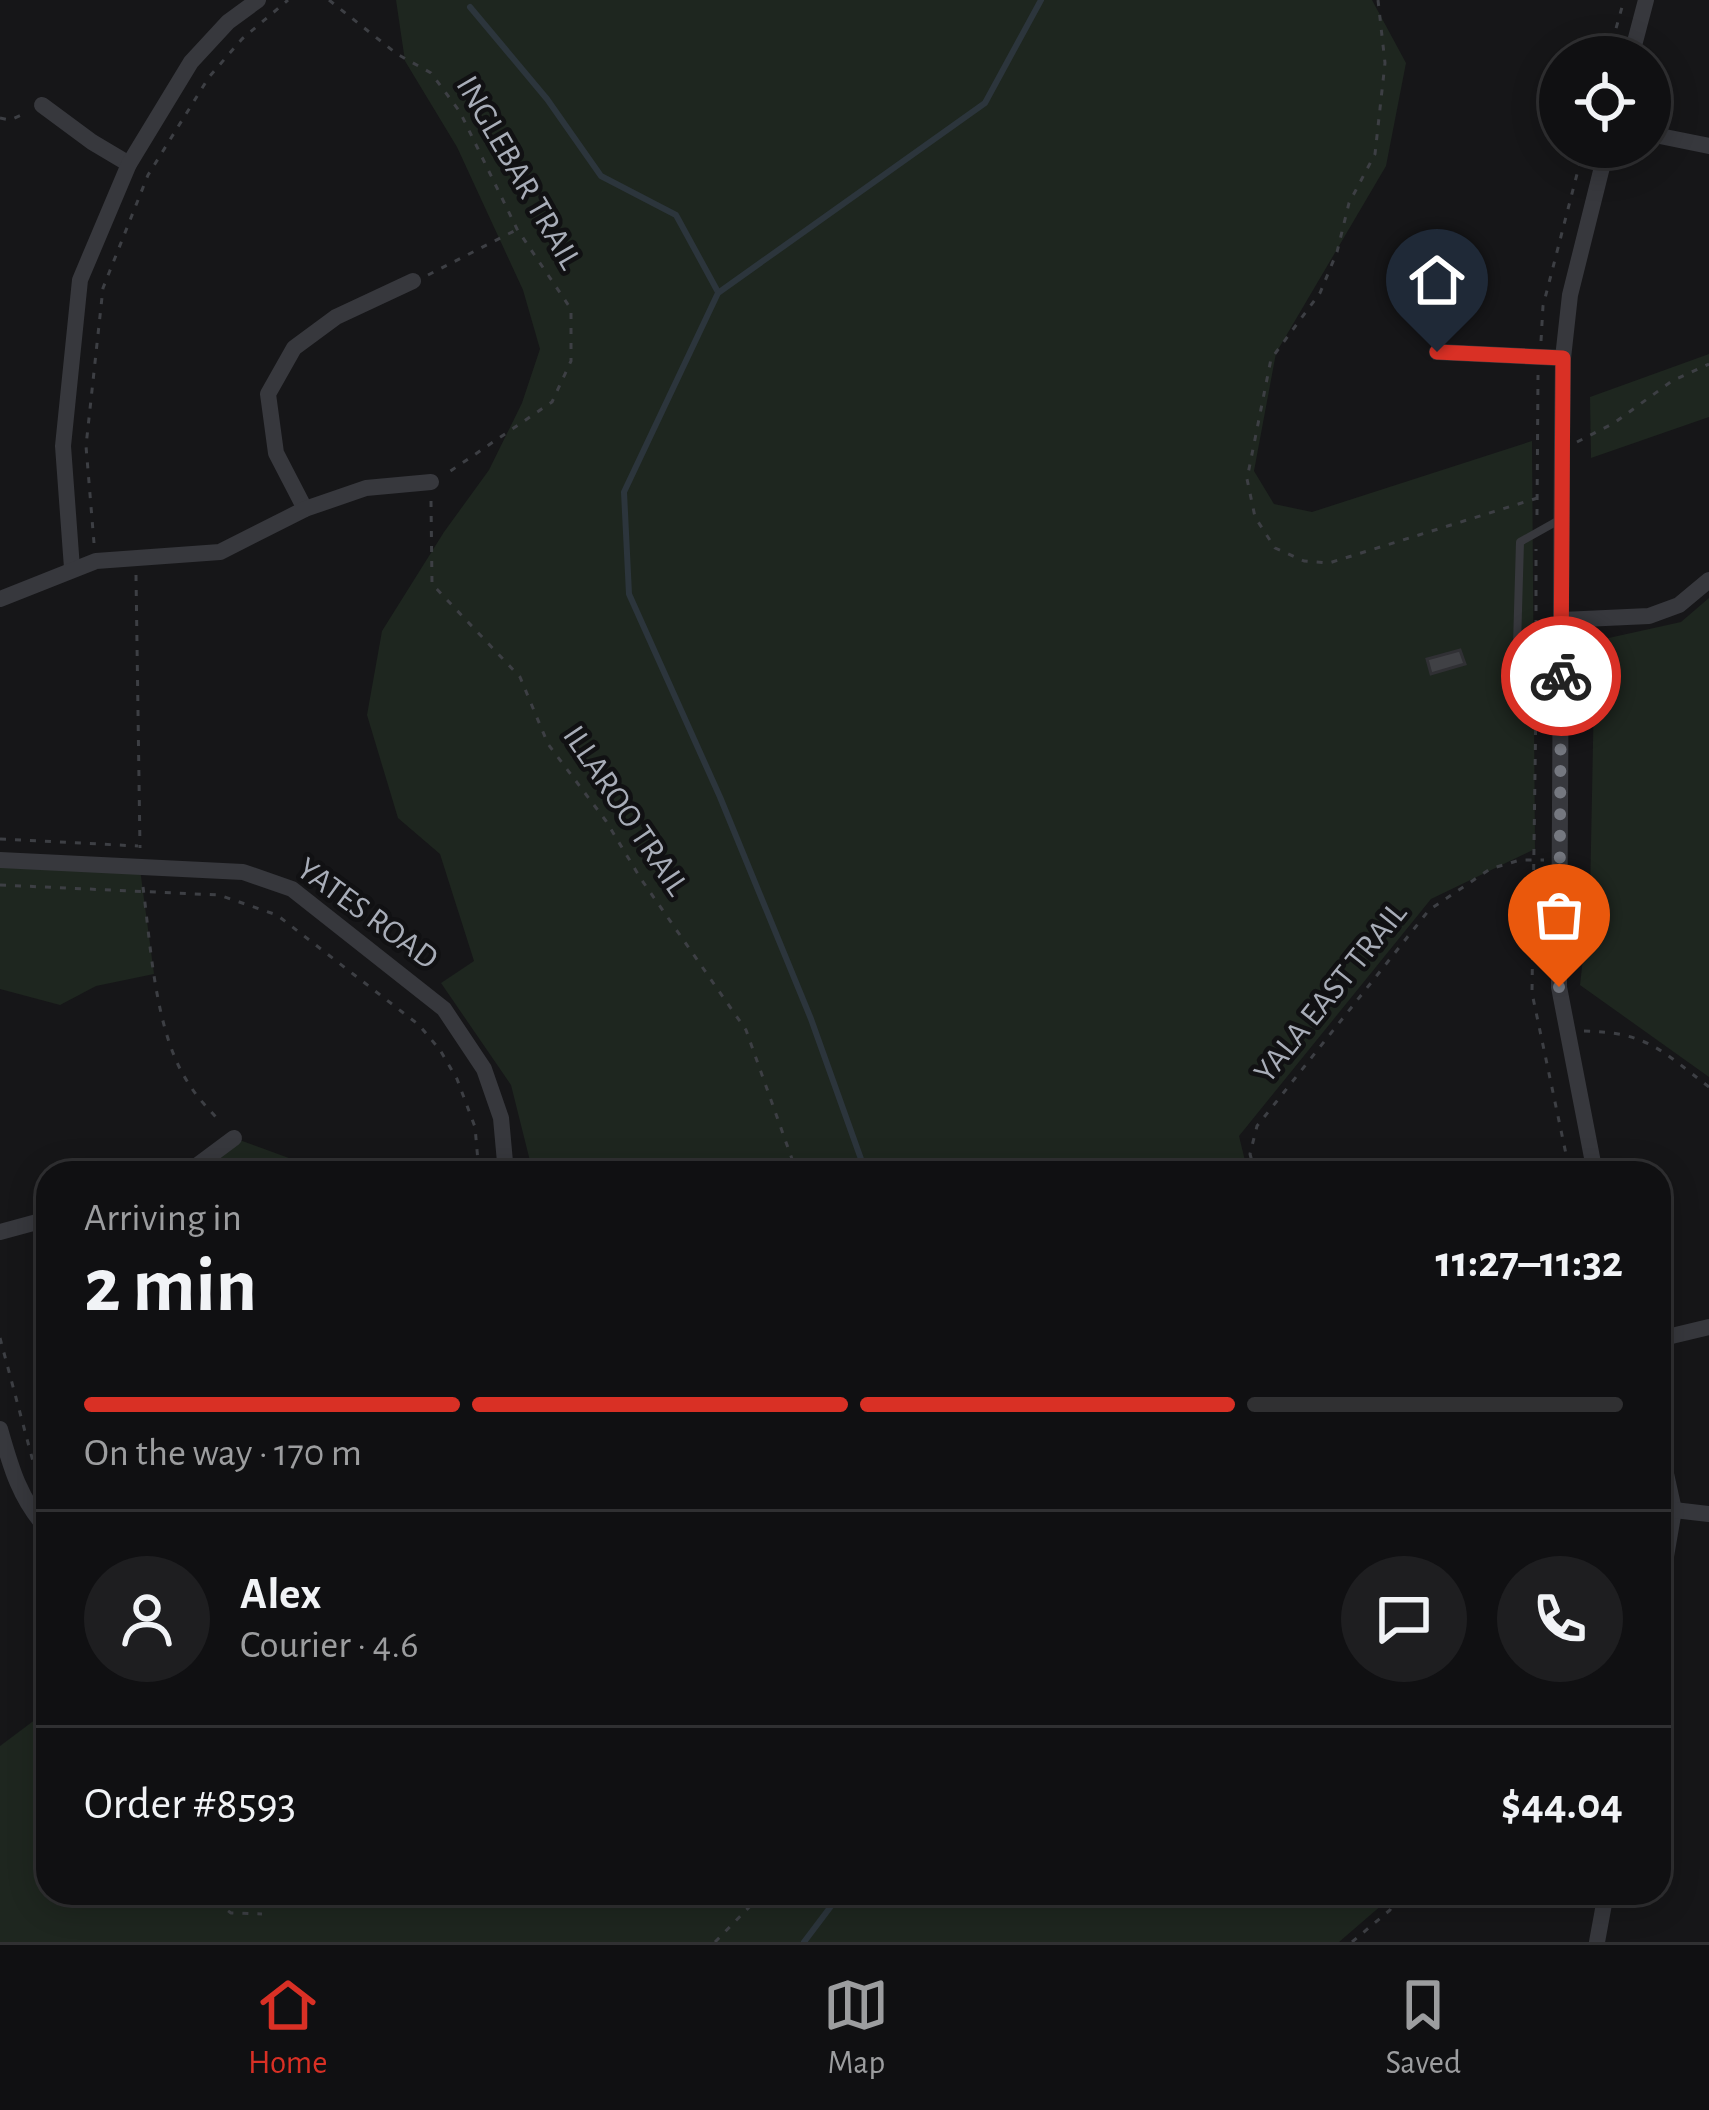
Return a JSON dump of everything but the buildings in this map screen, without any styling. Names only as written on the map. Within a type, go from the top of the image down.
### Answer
[{"type":"street","points":[[72,568],[63,446],[80,280],[129,164],[191,62],[228,22],[258,0]]},
{"type":"street","points":[[1637,36],[1646,0]]},
{"type":"street","points":[[42,105],[129,164]]},
{"type":"street","points":[[1671,138],[1709,146]]},
{"type":"street","points":[[1592,1161],[1559,987],[1561,491],[1563,358],[1570,295],[1602,168]]},
{"type":"street","points":[[305,509],[277,453],[268,394],[294,348],[336,317],[413,281]]},
{"type":"street","points":[[1437,352],[1563,358]]},
{"type":"street","points":[[0,599],[96,561],[220,552],[305,509],[366,488],[430,482]]},
{"type":"street","points":[[1562,620],[1649,616],[1679,605],[1709,580]]},
{"type":"street","name":"YATES ROAD","points":[[0,860],[243,872],[292,889],[444,1009],[484,1069],[501,1118],[505,1161]]},
{"type":"street","points":[[203,1161],[234,1138]]},
{"type":"street","points":[[0,1232],[36,1222]]},
{"type":"street","points":[[1671,1336],[1709,1328]]},
{"type":"street","points":[[0,1429],[15,1481],[36,1517]]},
{"type":"street","points":[[1671,1496],[1671,1527]]},
{"type":"street","points":[[1674,1510],[1709,1514]]},
{"type":"street","points":[[1597,1942],[1604,1905]]},
{"type":"lane","points":[[1561,519],[1520,542],[1516,679],[1561,697]]},
{"type":"path","points":[[96,561],[86,446],[103,288],[148,176],[208,77],[242,39],[288,0]]},
{"type":"path","name":"INGLEBAR TRAIL","points":[[329,0],[397,54],[431,74],[460,112],[517,230],[571,309],[571,361],[553,402],[430,482]]},
{"type":"path","points":[[1378,0],[1385,63],[1375,154],[1349,203],[1337,252],[1320,293],[1271,359],[1247,479],[1255,517],[1275,548],[1304,561],[1329,563],[1561,491]]},
{"type":"path","points":[[1614,36],[1624,0]]},
{"type":"path","points":[[0,118],[10,120],[42,105]]},
{"type":"path","points":[[413,281],[517,230]]},
{"type":"path","points":[[1562,442],[1582,442],[1672,381],[1709,364]]},
{"type":"path","name":"ILLAROO TRAIL","points":[[430,482],[432,584],[520,677],[548,744],[607,821],[641,879],[746,1030],[793,1161]]},
{"type":"path","points":[[0,839],[140,846],[135,560]]},
{"type":"path","name":"YALA EAST TRAIL","points":[[1252,1161],[1257,1126],[1429,910],[1490,869],[1520,860],[1559,859]]},
{"type":"path","points":[[140,869],[154,974],[173,1055],[190,1086],[234,1138]]},
{"type":"path","points":[[0,885],[219,896],[277,915],[419,1025],[457,1079],[475,1127],[478,1161]]},
{"type":"path","points":[[1564,1030],[1619,1031],[1647,1040],[1709,1087]]},
{"type":"path","points":[[0,1338],[36,1471]]},
{"type":"path","points":[[220,1905],[231,1913],[262,1914]]},
{"type":"path","points":[[715,1942],[751,1905]]},
{"type":"path","points":[[1352,1942],[1392,1905]]},
{"type":"shaded area","points":[[396,0],[1372,0],[1406,63],[1386,166],[1276,353],[1254,471],[1274,504],[1312,512],[1532,441],[1535,849],[1431,899],[1239,1136],[1245,1161],[530,1161],[511,1085],[441,983],[474,961],[440,854],[398,818],[367,715],[382,631],[489,470],[522,403],[540,349],[523,290],[457,147],[405,61]]},
{"type":"shaded area","points":[[1709,354],[1709,417],[1591,458],[1590,397]]},
{"type":"shaded area","points":[[1709,598],[1709,1077],[1580,985],[1590,896],[1595,641],[1681,622]]},
{"type":"shaded area","points":[[0,860],[140,869],[154,974],[96,986],[60,1005],[0,989]]},
{"type":"shaded area","points":[[234,1138],[297,1161],[203,1161]]},
{"type":"shaded area","points":[[36,1719],[36,1905],[1382,1905],[1339,1942],[0,1942],[0,1746]]},
{"type":"waterway","points":[[862,1161],[811,1019],[720,797],[629,594],[624,492],[718,293],[985,103],[1041,0]]},
{"type":"waterway","points":[[470,7],[547,99],[601,176],[676,215],[718,292]]},
{"type":"waterway","points":[[804,1942],[832,1905]]},
{"type":"way so far","points":[[1559,987],[1561,676]]},
{"type":"route","points":[[1437,352],[1563,358],[1561,676]]}]
